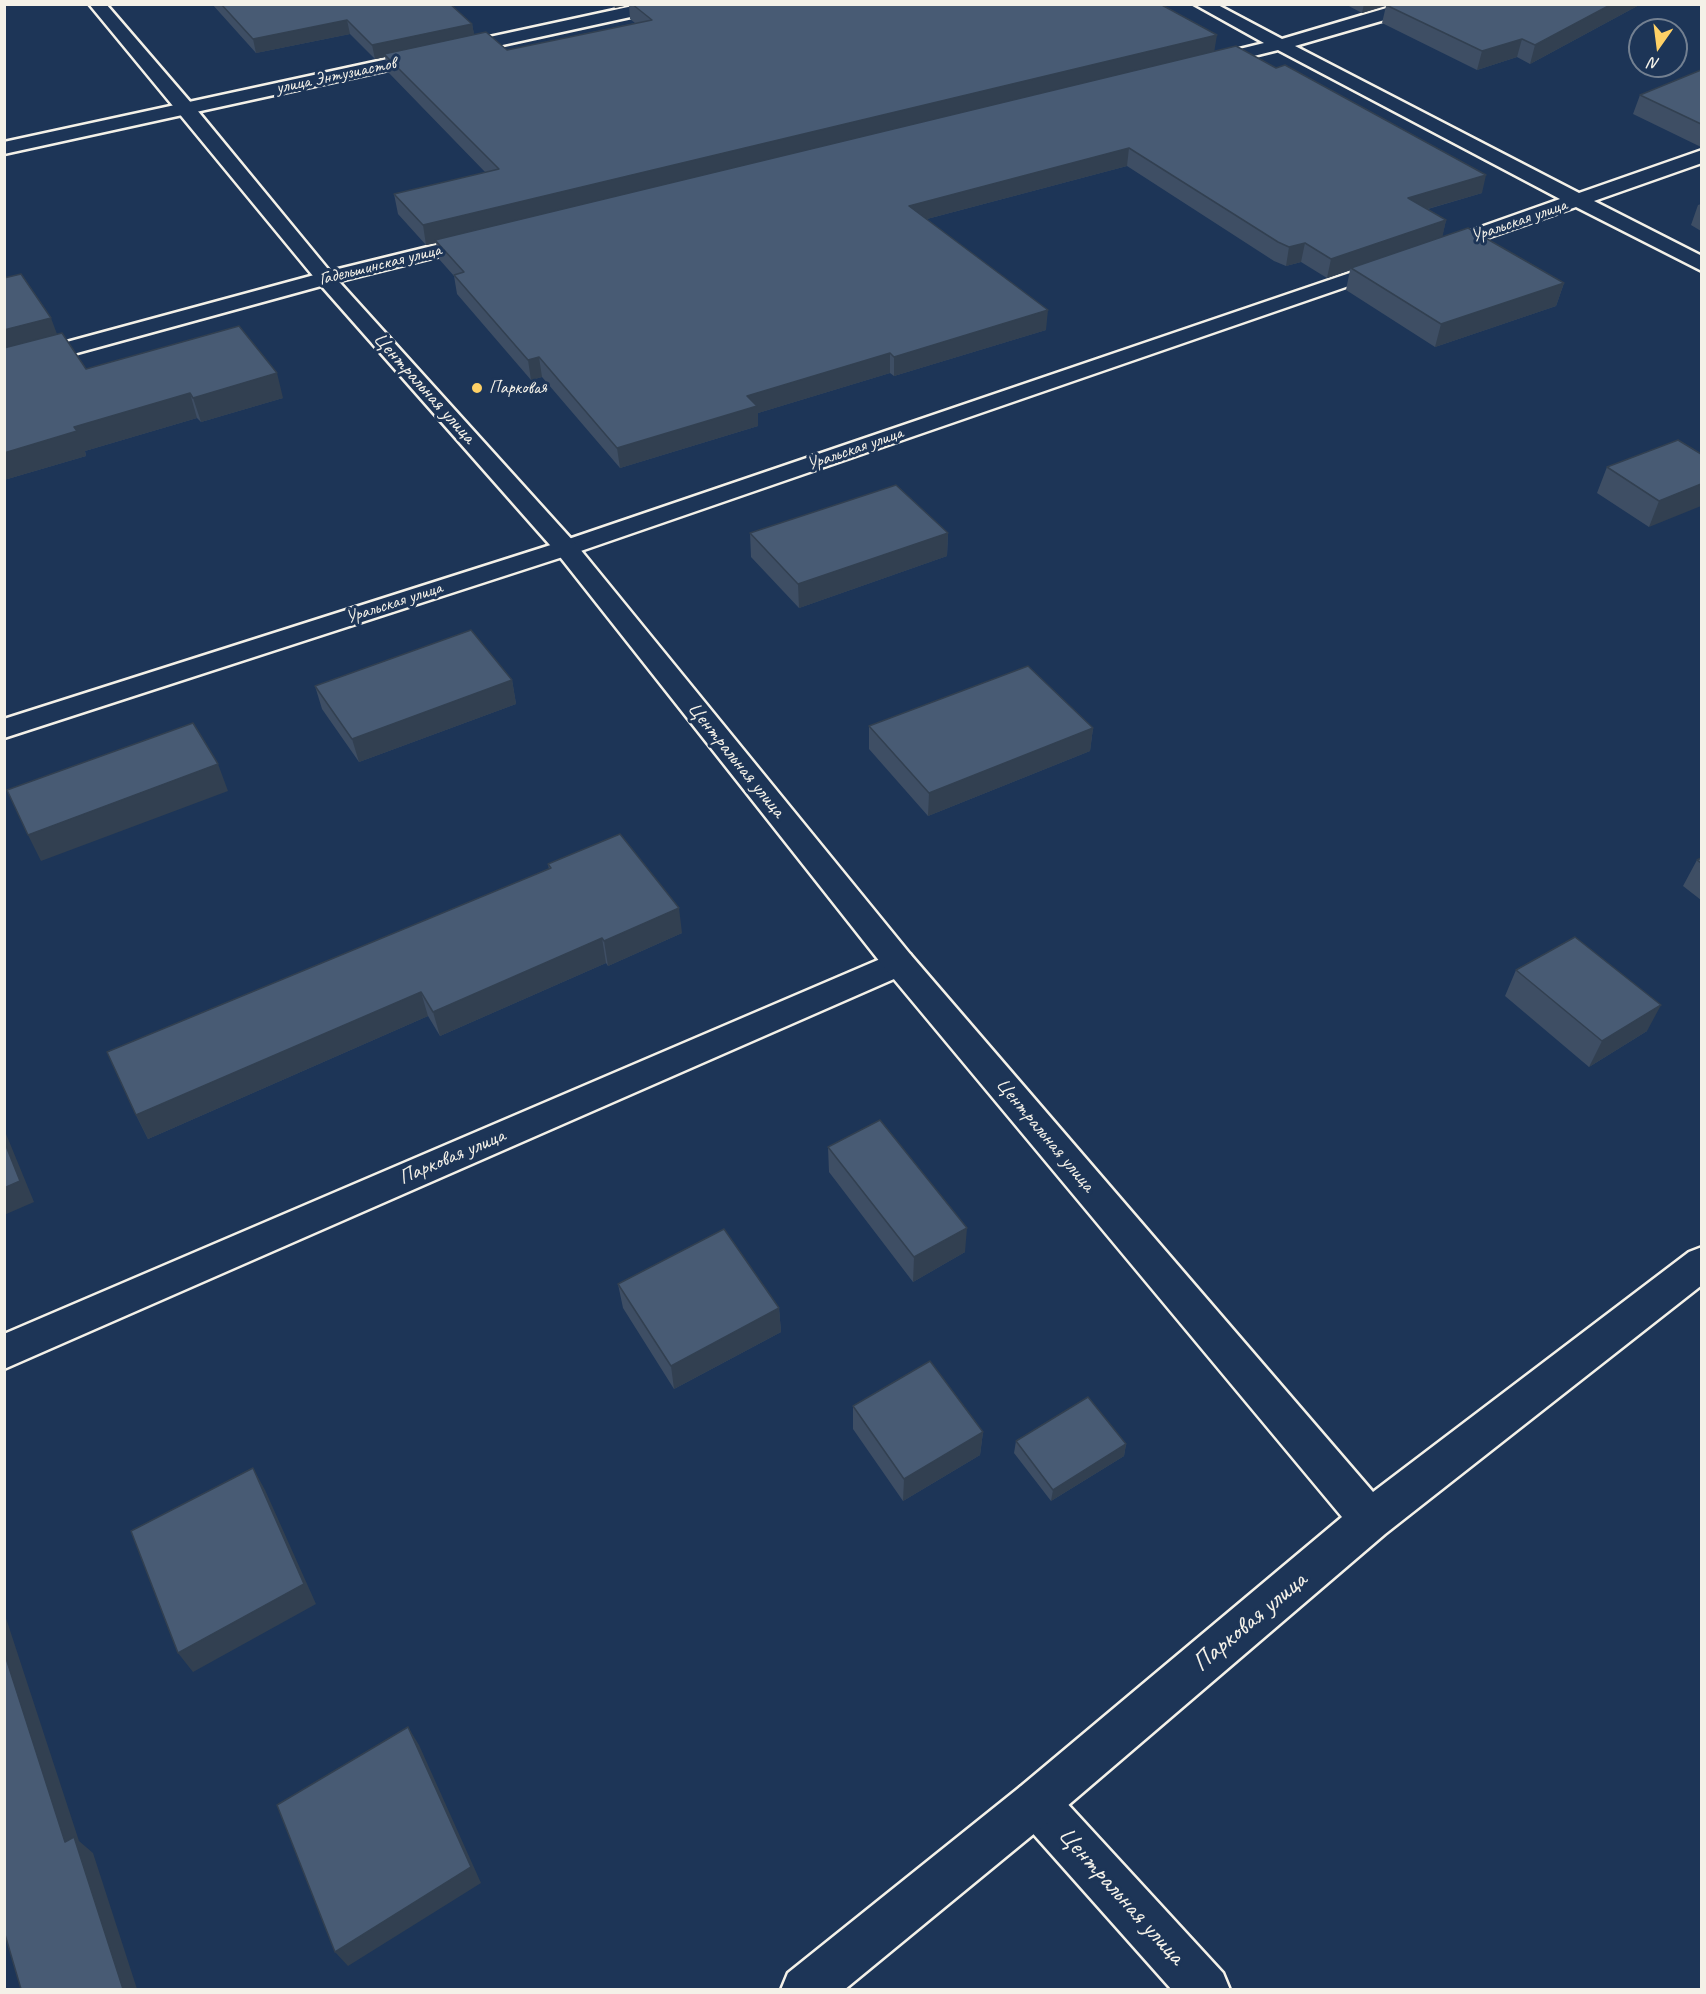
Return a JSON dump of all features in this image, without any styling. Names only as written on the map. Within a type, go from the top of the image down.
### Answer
[{"type":"street","name":"Центральная улица","points":[[97,4],[186,108],[325,278],[566,548],[899,963],[1370,1520]]},
{"type":"street","name":"улица Энтузиастов","points":[[4,148],[667,4]]},
{"type":"street","points":[[1202,4],[1283,44],[1701,265]]},
{"type":"street","points":[[1190,67],[1283,44],[1420,4]]},
{"type":"street","name":"Уральская улица","points":[[4,729],[566,548],[1579,201],[1701,156]]},
{"type":"street","name":"Гадельшинская улица","points":[[4,366],[325,278],[498,236]]},
{"type":"street","name":"Парковая улица","points":[[4,1352],[899,963]]},
{"type":"street","name":"Парковая улица","points":[[805,1989],[1036,1803],[1370,1520],[1701,1263]]},
{"type":"street","name":"Центральная улица","points":[[1036,1803],[1206,1989]]},
{"type":"building","points":[[221,4],[450,4],[472,24],[372,45],[347,20],[253,39]]},
{"type":"building","points":[[632,4],[1160,4],[1217,35],[423,225],[394,194],[499,169],[384,54],[486,32],[507,50],[652,20]]},
{"type":"building","points":[[1612,4],[1535,45],[1522,39],[1482,51],[1386,5]]},
{"type":"building","points":[[1236,46],[1276,68],[1285,65],[1486,175],[1408,198],[1446,220],[1331,259],[1305,243],[1289,247],[1278,242],[1129,148],[909,206],[1048,310],[894,357],[890,353],[747,396],[757,406],[617,448],[539,357],[528,360],[454,275],[464,272],[435,240]]},
{"type":"building","points":[[1701,70],[1701,124],[1640,95],[1681,78],[1688,78],[1688,75]]},
{"type":"building","points":[[1468,228],[1564,283],[1441,324],[1351,268]]},
{"type":"building","points":[[21,274],[51,318],[4,330],[4,278]]},
{"type":"building","points":[[239,326],[277,373],[193,398],[190,393],[74,427],[77,431],[4,453],[4,348],[62,333],[86,369]]},
{"type":"building","points":[[1678,440],[1701,454],[1701,484],[1659,501],[1607,467]]},
{"type":"building","points":[[896,485],[948,533],[798,584],[750,533]]},
{"type":"building","points":[[471,630],[512,680],[352,739],[315,686]]},
{"type":"building","points":[[1028,666],[1093,728],[929,793],[869,726]]},
{"type":"building","points":[[193,723],[218,764],[28,835],[7,790]]},
{"type":"building","points":[[620,834],[679,908],[604,941],[602,938],[433,1012],[421,992],[136,1115],[107,1052],[551,868],[548,864]]},
{"type":"building","points":[[1575,937],[1661,1005],[1602,1041],[1516,970]]},
{"type":"building","points":[[880,1120],[967,1228],[914,1257],[828,1147]]},
{"type":"building","points":[[4,1141],[20,1181],[4,1188]]},
{"type":"building","points":[[724,1229],[779,1308],[671,1366],[618,1284]]},
{"type":"building","points":[[930,1361],[983,1432],[904,1479],[853,1406]]},
{"type":"building","points":[[1088,1397],[1126,1444],[1053,1490],[1016,1441]]},
{"type":"building","points":[[253,1468],[304,1584],[178,1653],[131,1531]]},
{"type":"building","points":[[4,1652],[65,1842],[74,1837],[123,1989],[21,1989],[4,1931]]},
{"type":"building","points":[[408,1727],[471,1867],[335,1952],[277,1805]]},
{"type":"place","name":"Парковая","points":[[477,388]]}]
